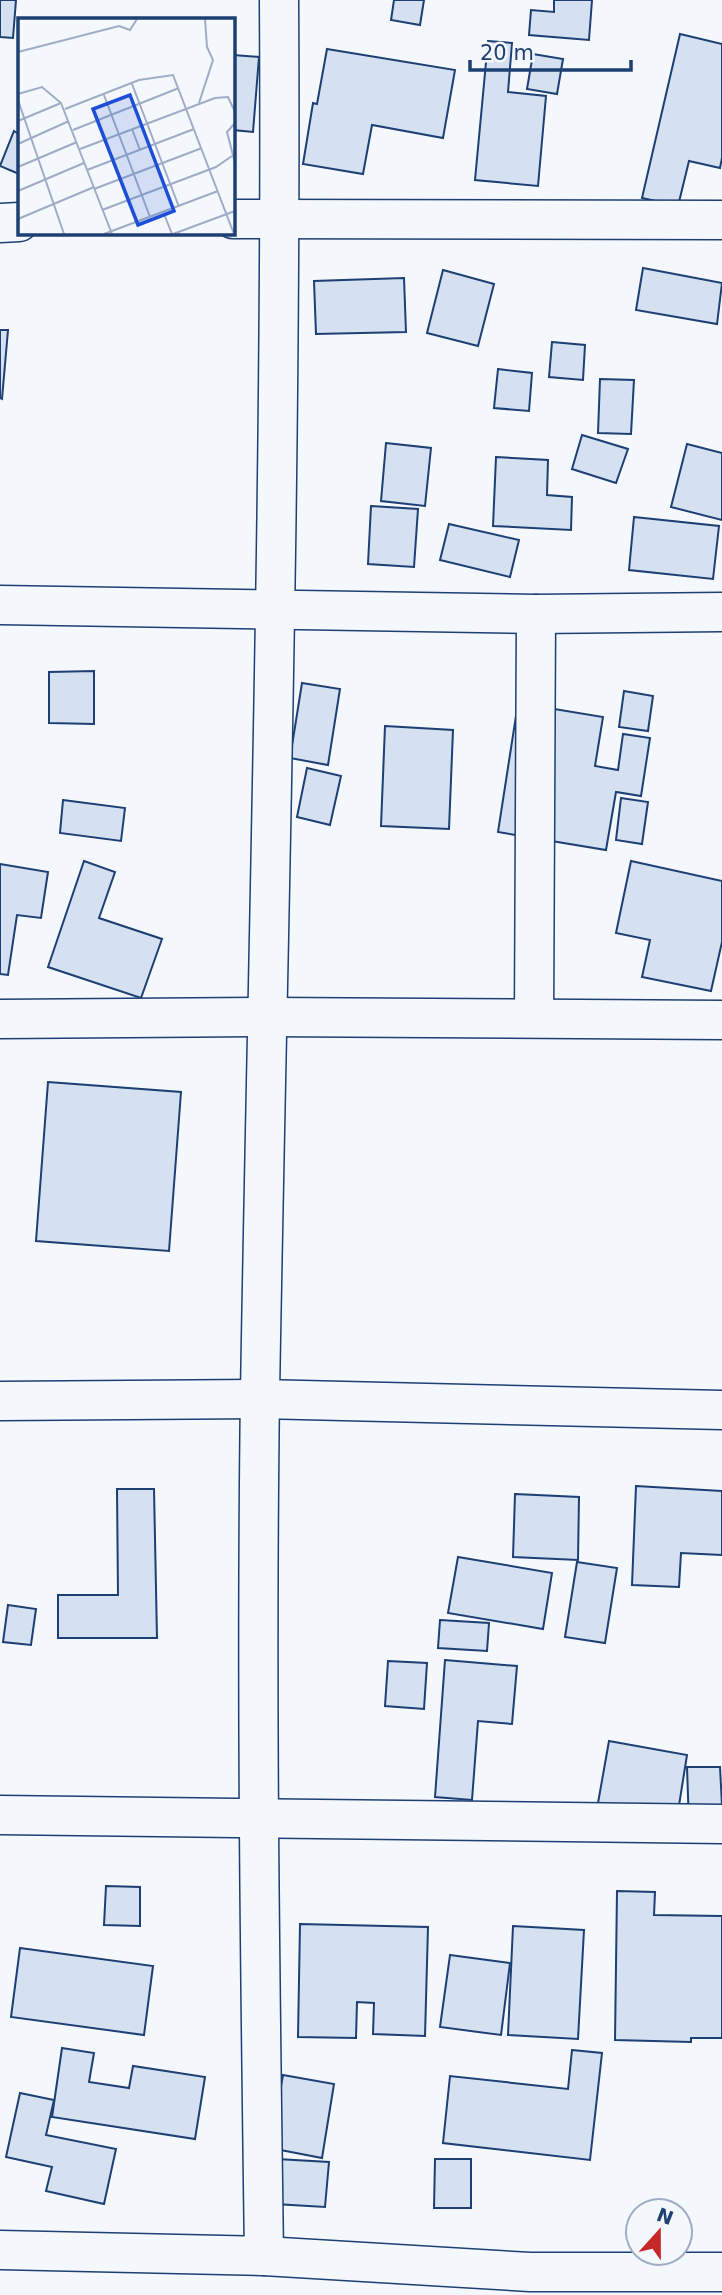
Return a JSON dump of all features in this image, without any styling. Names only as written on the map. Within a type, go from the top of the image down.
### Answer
[{"type":"street","points":[[264,2256],[258,1818],[260,1399],[281,218],[279,0]]},
{"type":"street","points":[[234,219],[722,220]]},
{"type":"street","points":[[0,223],[18,222]]},
{"type":"street","points":[[0,606],[536,614],[722,612]]},
{"type":"street","points":[[534,1018],[536,614]]},
{"type":"street","points":[[0,1018],[722,1020]]},
{"type":"street","points":[[0,1401],[260,1399],[722,1410]]},
{"type":"street","points":[[0,1815],[722,1824]]},
{"type":"street","points":[[0,2250],[264,2256],[530,2283],[722,2272]]},
{"type":"building","points":[[0,0],[16,0],[13,38],[0,37]]},
{"type":"building","points":[[394,0],[424,0],[420,25],[391,20]]},
{"type":"building","points":[[554,0],[592,0],[589,40],[529,35],[531,10],[554,12]]},
{"type":"building","points":[[680,34],[722,44],[722,158],[720,168],[689,161],[678,206],[642,198]]},
{"type":"building","points":[[488,41],[512,43],[508,92],[546,96],[538,186],[475,180]]},
{"type":"building","points":[[327,49],[455,70],[443,138],[372,125],[363,174],[303,164],[313,103],[317,104]]},
{"type":"building","points":[[533,54],[563,59],[557,94],[527,89]]},
{"type":"building","points":[[234,55],[259,57],[253,132],[234,130]]},
{"type":"building","points":[[14,131],[18,133],[18,174],[0,166]]},
{"type":"building","points":[[643,268],[722,283],[717,324],[636,310]]},
{"type":"building","points":[[443,270],[494,284],[478,346],[427,333]]},
{"type":"building","points":[[404,278],[406,332],[316,334],[314,281]]},
{"type":"building","points":[[0,330],[8,330],[2,399],[0,398]]},
{"type":"building","points":[[552,342],[585,345],[583,380],[549,377]]},
{"type":"building","points":[[498,369],[532,373],[529,411],[494,408]]},
{"type":"building","points":[[600,379],[634,380],[631,434],[598,433]]},
{"type":"building","points":[[582,435],[628,449],[616,483],[572,469]]},
{"type":"building","points":[[386,443],[431,448],[425,506],[381,501]]},
{"type":"building","points":[[687,444],[722,453],[722,520],[671,507]]},
{"type":"building","points":[[496,457],[548,460],[547,495],[572,497],[571,530],[493,526]]},
{"type":"building","points":[[371,506],[418,509],[414,567],[368,564]]},
{"type":"building","points":[[634,517],[719,526],[713,579],[629,570]]},
{"type":"building","points":[[449,524],[519,540],[510,577],[440,560]]},
{"type":"building","points":[[94,671],[94,724],[49,723],[49,672]]},
{"type":"building","points":[[302,683],[340,689],[328,765],[290,758]]},
{"type":"building","points":[[624,691],[653,696],[648,731],[619,727]]},
{"type":"building","points":[[518,703],[603,717],[595,766],[618,770],[623,734],[650,738],[641,796],[616,792],[606,850],[498,832]]},
{"type":"building","points":[[385,726],[453,730],[449,829],[381,826]]},
{"type":"building","points":[[307,768],[341,776],[330,825],[297,817]]},
{"type":"building","points":[[621,798],[648,802],[642,844],[616,840]]},
{"type":"building","points":[[63,800],[125,808],[121,841],[60,833]]},
{"type":"building","points":[[84,861],[115,872],[99,918],[162,939],[141,998],[48,967]]},
{"type":"building","points":[[631,861],[722,881],[722,942],[711,991],[642,977],[650,940],[616,933]]},
{"type":"building","points":[[0,864],[48,872],[41,918],[17,915],[8,975],[0,974]]},
{"type":"building","points":[[48,1082],[181,1092],[169,1251],[36,1241]]},
{"type":"building","points":[[636,1486],[722,1491],[722,1555],[681,1553],[679,1587],[632,1585]]},
{"type":"building","points":[[117,1489],[154,1489],[157,1638],[58,1638],[58,1595],[118,1595]]},
{"type":"building","points":[[515,1494],[579,1497],[578,1560],[513,1557]]},
{"type":"building","points":[[458,1557],[552,1573],[543,1629],[448,1613]]},
{"type":"building","points":[[577,1562],[617,1568],[605,1643],[565,1637]]},
{"type":"building","points":[[8,1605],[36,1609],[31,1645],[3,1642]]},
{"type":"building","points":[[440,1620],[489,1623],[487,1651],[438,1648]]},
{"type":"building","points":[[445,1660],[517,1666],[512,1724],[478,1721],[472,1800],[435,1797]]},
{"type":"building","points":[[388,1661],[427,1663],[424,1709],[385,1706]]},
{"type":"building","points":[[609,1741],[687,1755],[677,1818],[598,1803]]},
{"type":"building","points":[[687,1767],[720,1767],[722,1805],[689,1825]]},
{"type":"building","points":[[106,1886],[140,1887],[140,1926],[104,1925]]},
{"type":"building","points":[[617,1891],[655,1892],[654,1915],[722,1916],[722,2038],[691,2038],[691,2042],[615,2040]]},
{"type":"building","points":[[300,1924],[428,1927],[425,2036],[373,2034],[374,2003],[357,2002],[356,2038],[298,2037]]},
{"type":"building","points":[[513,1926],[584,1930],[578,2039],[508,2035]]},
{"type":"building","points":[[20,1948],[153,1966],[144,2035],[11,2017]]},
{"type":"building","points":[[450,1955],[510,1963],[501,2035],[440,2027]]},
{"type":"building","points":[[62,2048],[94,2053],[89,2082],[129,2088],[133,2066],[205,2077],[195,2139],[52,2117]]},
{"type":"building","points":[[572,2050],[602,2053],[590,2160],[443,2143],[450,2076],[568,2089]]},
{"type":"building","points":[[283,2075],[334,2084],[322,2158],[270,2148]]},
{"type":"building","points":[[20,2093],[54,2100],[46,2135],[116,2149],[104,2204],[46,2191],[52,2167],[6,2157]]},
{"type":"building","points":[[277,2159],[329,2162],[325,2207],[275,2204]]},
{"type":"building","points":[[435,2159],[471,2159],[471,2208],[434,2208]]}]
